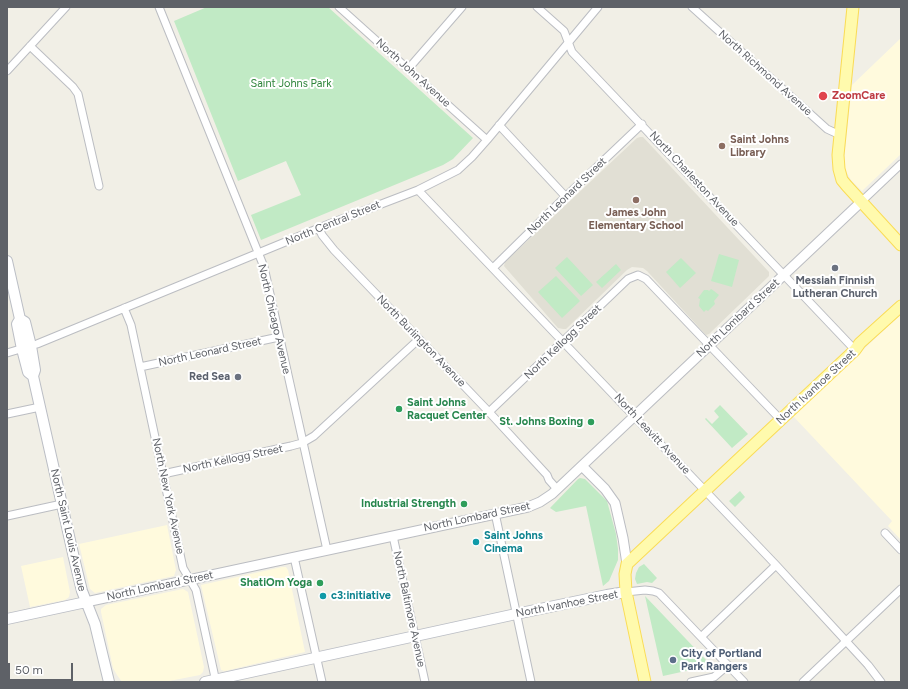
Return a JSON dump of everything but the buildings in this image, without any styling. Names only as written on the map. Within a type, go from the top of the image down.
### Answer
[{"type":"main road","points":[[853,7],[838,155],[839,169],[842,180],[860,202],[901,245]]},
{"type":"main road","name":"North Saint Louis Avenue","points":[[7,261],[20,319],[17,324],[27,347],[28,372],[33,376],[82,591],[94,624],[109,682]]},
{"type":"main road","name":"North Ivanhoe Street","points":[[212,681],[516,614],[626,592],[625,574],[627,564],[901,306]]},
{"type":"main road","points":[[626,592],[645,682]]},
{"type":"main road","name":"North Lombard Street","points":[[7,619],[86,602]]},
{"type":"street","points":[[7,71],[66,7]]},
{"type":"street","name":"North Chicago Avenue","points":[[159,7],[264,268],[327,550]]},
{"type":"street","name":"North John Avenue","points":[[339,7],[487,140]]},
{"type":"street","points":[[408,68],[462,7]]},
{"type":"street","name":"North Charleston Avenue","points":[[537,7],[564,32],[572,52],[855,350]]},
{"type":"street","name":"North Central Street","points":[[7,353],[27,347],[319,228],[418,190],[458,170],[472,157],[500,125],[598,7]]},
{"type":"street","name":"North Richmond Avenue","points":[[692,7],[827,129],[840,135]]},
{"type":"street","points":[[30,46],[73,87],[78,94],[99,186]]},
{"type":"street","name":"North Leonard Street","points":[[493,268],[642,124]]},
{"type":"street","points":[[500,125],[566,197]]},
{"type":"street","points":[[860,202],[901,164]]},
{"type":"street","name":"North Leavitt Avenue","points":[[418,190],[776,565],[868,665],[881,682]]},
{"type":"street","name":"North Lombard Street","points":[[86,602],[535,504],[546,498],[582,466],[860,202]]},
{"type":"street","name":"North Burlington Avenue","points":[[319,228],[322,235],[334,250],[489,412],[547,475],[549,480],[557,489]]},
{"type":"street","name":"North Kellogg Street","points":[[489,412],[628,279],[638,275],[646,279],[709,345]]},
{"type":"street","name":"North New York Avenue","points":[[124,308],[131,325],[183,568],[196,590],[212,681]]},
{"type":"street","name":"North Leonard Street","points":[[140,366],[280,337]]},
{"type":"street","points":[[302,442],[314,436],[419,339]]},
{"type":"street","points":[[709,345],[781,420]]},
{"type":"street","points":[[7,414],[40,407]]},
{"type":"street","name":"North Kellogg Street","points":[[163,474],[291,446],[302,442]]},
{"type":"street","points":[[582,466],[615,503],[627,564]]},
{"type":"street","points":[[7,516],[62,504]]},
{"type":"street","points":[[495,513],[531,682]]},
{"type":"street","points":[[885,533],[901,550]]},
{"type":"street","name":"North Baltimore Avenue","points":[[393,536],[425,682]]},
{"type":"street","points":[[294,557],[322,682]]},
{"type":"street","points":[[701,637],[776,565]]},
{"type":"street","points":[[803,682],[901,589]]},
{"type":"street","points":[[626,592],[645,590],[659,593],[744,682]]},
{"type":"street","points":[[691,682],[714,677],[728,665]]},
{"type":"shaded area","points":[[901,38],[901,154],[862,191],[851,180],[845,169],[844,159],[852,85]]},
{"type":"shaded area","name":"James John Elementary School","points":[[643,137],[769,272],[769,276],[709,334],[706,335],[643,268],[632,267],[627,270],[566,329],[563,329],[558,328],[504,266],[505,262],[637,138]]},
{"type":"shaded area","points":[[901,314],[901,540],[888,526],[892,521],[793,416]]},
{"type":"shaded area","points":[[167,525],[176,570],[174,576],[95,593],[90,589],[79,544]]},
{"type":"shaded area","points":[[63,557],[70,592],[69,597],[65,600],[30,607],[21,566]]},
{"type":"shaded area","points":[[286,567],[288,570],[305,652],[225,671],[221,670],[201,585]]},
{"type":"shaded area","points":[[183,589],[188,592],[204,667],[203,672],[200,675],[164,682],[122,682],[113,668],[101,609],[106,605]]},
{"type":"green space","name":"Saint Johns Park","points":[[207,7],[328,7],[473,138],[453,159],[443,165],[261,240],[251,215],[301,195],[286,161],[238,181],[174,21]]},
{"type":"green space","points":[[719,254],[739,260],[732,287],[711,281]]},
{"type":"green space","points":[[567,257],[593,285],[581,296],[555,268]]},
{"type":"green space","points":[[681,258],[696,273],[680,288],[666,272]]},
{"type":"green space","points":[[616,264],[621,270],[602,288],[596,282]]},
{"type":"green space","points":[[556,276],[580,301],[562,318],[538,292]]},
{"type":"green space","points":[[711,289],[719,295],[714,301],[715,304],[708,311],[706,310],[704,312],[699,306],[700,299],[698,298],[704,290],[709,291]]},
{"type":"green space","points":[[720,405],[748,434],[732,448],[705,419],[706,418],[712,424],[719,417],[714,411]]},
{"type":"green space","points":[[580,478],[585,479],[607,501],[616,534],[618,560],[609,581],[603,586],[586,506],[556,512],[550,508]]},
{"type":"green space","points":[[740,491],[745,497],[735,507],[729,501]]},
{"type":"green space","points":[[644,564],[657,578],[652,583],[647,582],[637,584],[635,579],[636,573],[639,567]]},
{"type":"green space","points":[[645,596],[706,660],[704,667],[663,676]]},
{"type":"place","name":"ZoomCare","points":[[823,96]]},
{"type":"place","name":"Saint Johns Library","points":[[722,146]]},
{"type":"place","name":"James John Elementary School","points":[[636,200]]},
{"type":"place","name":"Messiah Finnish Lutheran Church","points":[[835,268]]},
{"type":"place","name":"Red Sea","points":[[238,377]]},
{"type":"place","name":"Saint Johns Racquet Center","points":[[399,409]]},
{"type":"place","name":"St. Johns Boxing","points":[[591,422]]},
{"type":"place","name":"Industrial Strength","points":[[464,504]]},
{"type":"place","name":"Saint Johns Cinema","points":[[476,542]]},
{"type":"place","name":"ShatiOm Yoga","points":[[320,583]]},
{"type":"place","name":"c3:initiative","points":[[323,596]]},
{"type":"place","name":"City of Portland Park Rangers","points":[[673,660]]}]
